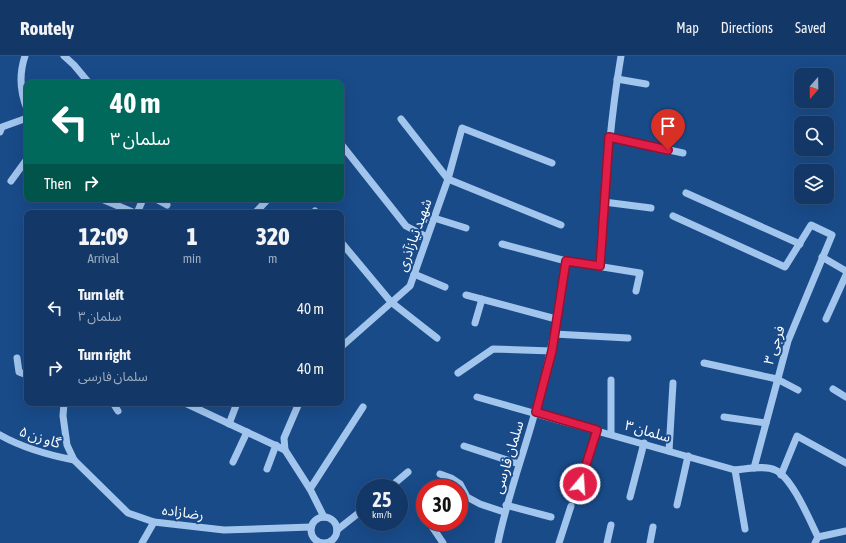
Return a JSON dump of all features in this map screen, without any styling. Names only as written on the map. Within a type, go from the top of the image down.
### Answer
[{"type":"street","points":[[24,102],[22,97],[21,69],[25,56]]},
{"type":"street","points":[[64,56],[86,80]]},
{"type":"street","points":[[600,266],[609,137],[621,56]]},
{"type":"street","points":[[617,78],[646,84]]},
{"type":"street","points":[[0,132],[2,128],[24,119]]},
{"type":"street","points":[[401,119],[448,179],[561,225]]},
{"type":"street","name":"شهید نیازآذری","points":[[344,344],[410,286],[448,179],[462,128],[552,162]]},
{"type":"street","points":[[609,137],[683,152]]},
{"type":"street","points":[[344,148],[406,226],[427,237]]},
{"type":"street","points":[[11,181],[24,163]]},
{"type":"street","points":[[673,216],[785,267],[800,244],[686,193]]},
{"type":"street","points":[[109,202],[129,210]]},
{"type":"street","points":[[162,202],[167,205]]},
{"type":"street","points":[[258,210],[265,202]]},
{"type":"street","points":[[604,202],[651,208]]},
{"type":"street","points":[[434,218],[466,228]]},
{"type":"street","name":"فرجی ۳","points":[[754,468],[788,341],[832,235],[811,225],[800,244]]},
{"type":"street","points":[[502,244],[566,261],[640,273],[636,291]]},
{"type":"street","points":[[344,246],[391,302],[437,338]]},
{"type":"street","points":[[822,257],[846,271]]},
{"type":"street","name":"سلمان فارسی","points":[[498,543],[505,508],[536,412],[552,351],[566,261]]},
{"type":"street","points":[[414,274],[444,287]]},
{"type":"street","points":[[826,318],[846,275]]},
{"type":"street","points":[[466,295],[556,319]]},
{"type":"street","points":[[475,323],[482,299]]},
{"type":"street","points":[[554,334],[628,338]]},
{"type":"street","points":[[458,373],[493,349],[552,351]]},
{"type":"street","points":[[17,358],[19,372],[24,374]]},
{"type":"street","points":[[704,363],[777,380],[798,390]]},
{"type":"street","points":[[611,380],[611,434]]},
{"type":"street","points":[[669,451],[673,383]]},
{"type":"street","points":[[833,389],[846,397]]},
{"type":"street","name":"سلمان ۳","points":[[477,397],[536,412],[735,470],[754,468],[776,470],[781,475]]},
{"type":"street","points":[[64,406],[63,416],[67,445],[74,460]]},
{"type":"street","points":[[115,406],[118,411]]},
{"type":"street","points":[[191,406],[286,450]]},
{"type":"street","points":[[229,424],[236,406]]},
{"type":"street","points":[[299,406],[284,438],[286,450],[310,489],[324,516],[334,520],[338,530]]},
{"type":"street","points":[[310,489],[363,407]]},
{"type":"street","points":[[724,417],[766,423]]},
{"type":"street","points":[[580,484],[597,430]]},
{"type":"street","points":[[233,462],[248,432]]},
{"type":"street","name":"گاو زن ۵","points":[[0,435],[15,444],[45,454],[74,460]]},
{"type":"street","points":[[846,463],[797,436],[781,475],[793,487],[816,540],[846,531]]},
{"type":"street","points":[[630,497],[644,443]]},
{"type":"street","points":[[267,469],[276,445]]},
{"type":"street","points":[[464,446],[519,464]]},
{"type":"street","points":[[677,505],[688,456]]},
{"type":"street","name":"رضازاده","points":[[74,460],[128,513],[154,522],[224,530],[311,527]]},
{"type":"street","points":[[735,470],[745,529]]},
{"type":"street","points":[[400,479],[408,472]]},
{"type":"street","points":[[440,474],[451,478],[460,484],[467,497],[480,504],[551,517]]},
{"type":"street","points":[[559,543],[571,506]]},
{"type":"street","points":[[324,516],[316,520],[311,527],[314,538],[318,541],[329,542],[335,541],[338,530],[356,515]]},
{"type":"street","points":[[142,543],[154,522]]},
{"type":"street","points":[[608,543],[611,525]]},
{"type":"street","points":[[650,543],[653,527]]},
{"type":"street","points":[[435,531],[443,543]]},
{"type":"route","points":[[580,484],[597,430],[536,412],[552,351],[566,261],[600,266],[609,137],[668,150]]}]
